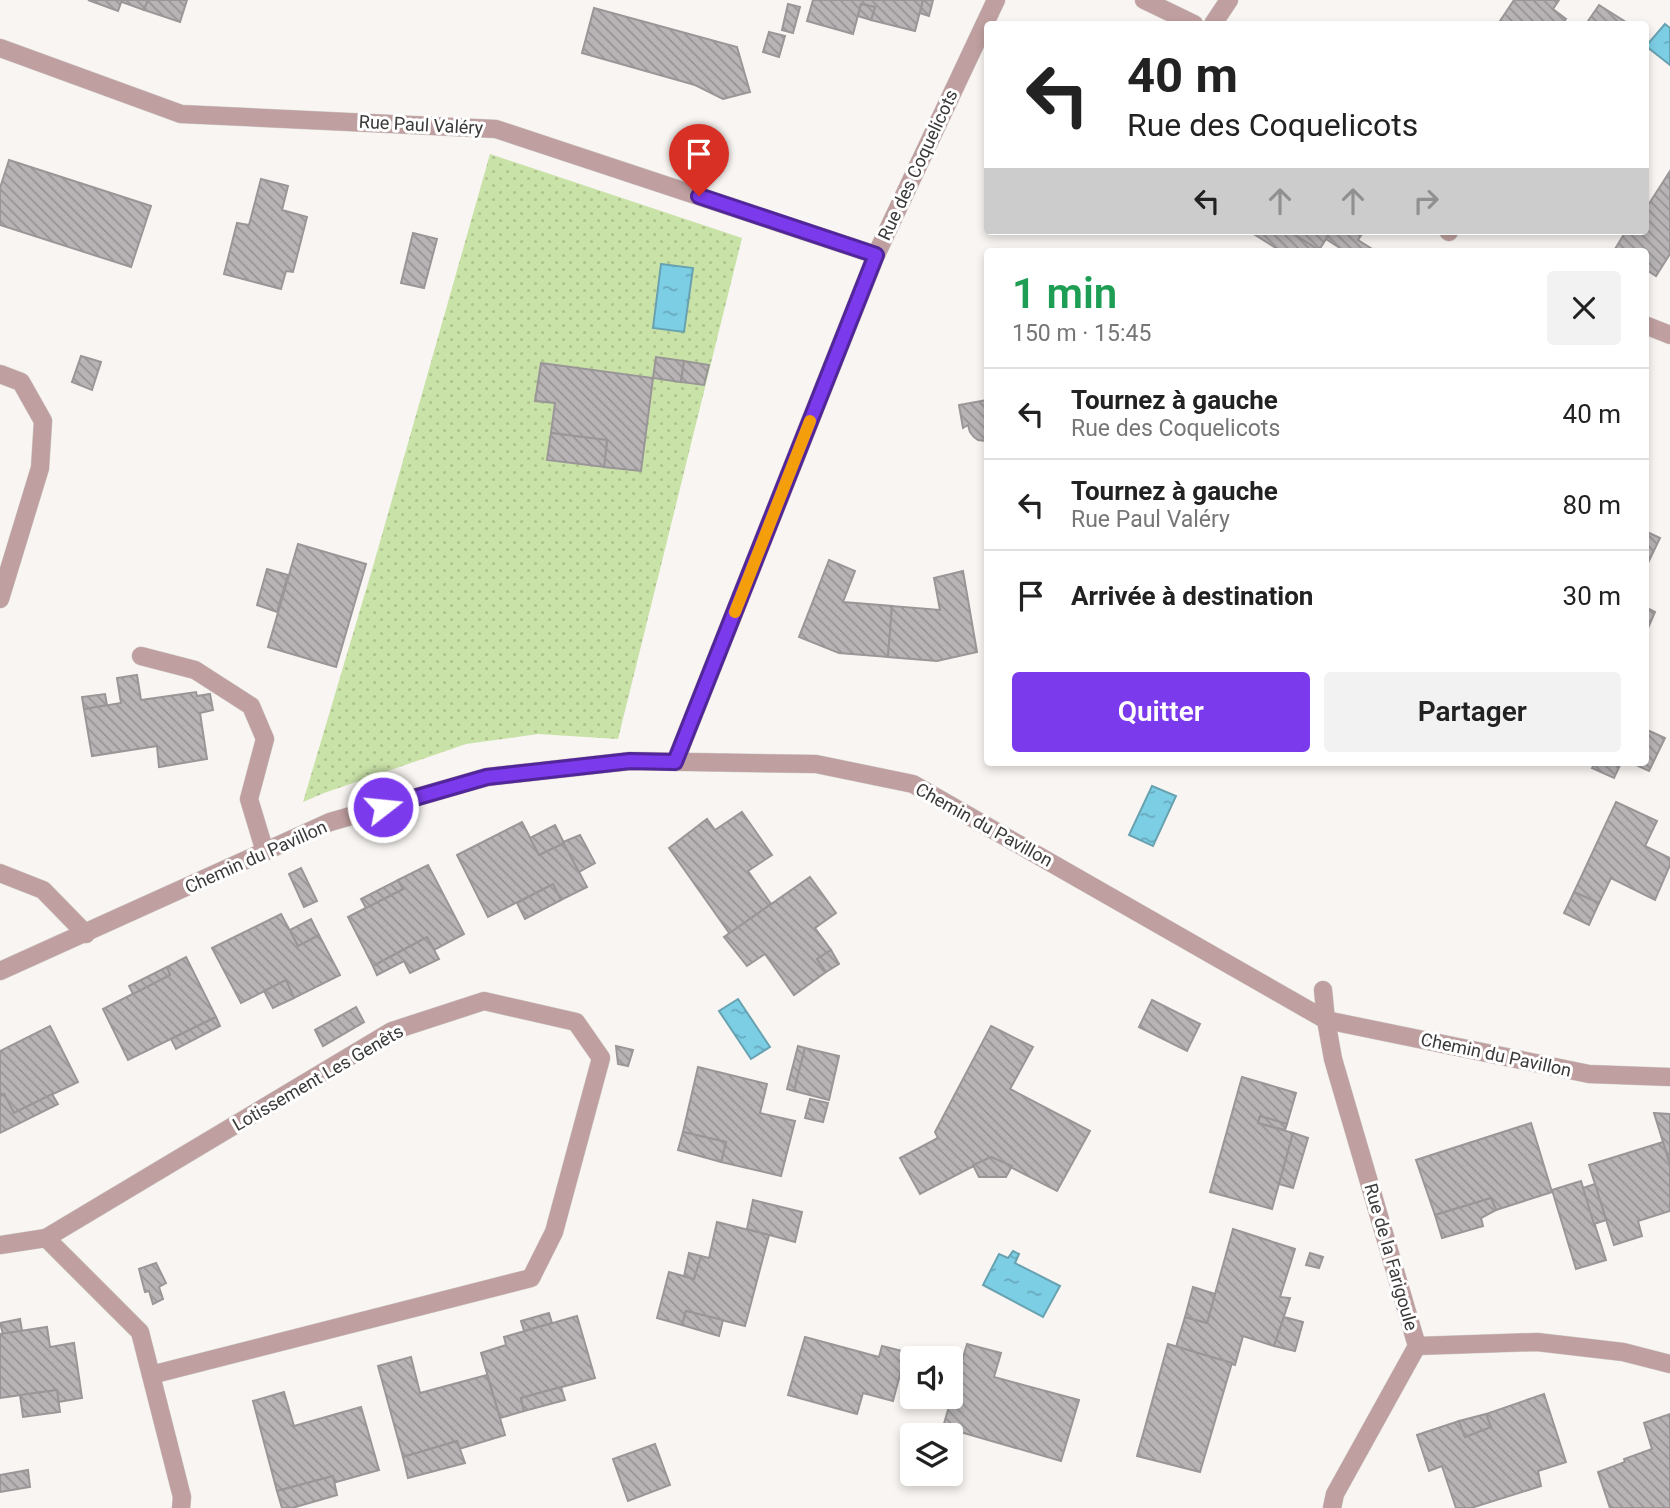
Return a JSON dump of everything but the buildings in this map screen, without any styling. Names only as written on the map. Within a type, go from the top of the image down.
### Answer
[{"type":"street","name":"Rue des Coquelicots","points":[[986,21],[996,0]]},
{"type":"street","points":[[1144,0],[1188,21]]},
{"type":"street","points":[[1215,21],[1229,0]]},
{"type":"street","name":"Rue des Coquelicots","points":[[675,762],[876,255],[984,26]]},
{"type":"street","name":"Rue Paul Valéry","points":[[0,48],[181,114],[496,129],[876,255]]},
{"type":"street","points":[[1649,327],[1670,335]]},
{"type":"street","points":[[0,374],[21,382],[43,421],[40,468],[0,599]]},
{"type":"street","points":[[141,656],[195,670],[251,706],[265,739],[249,799],[265,852]]},
{"type":"street","name":"Chemin du Pavillon","points":[[0,971],[330,822],[487,777],[630,761],[816,764],[913,784],[1326,1020],[1589,1074],[1670,1077]]},
{"type":"street","points":[[0,873],[43,890],[86,934]]},
{"type":"street","name":"Rue de la Farigoule","points":[[1322,990],[1337,1073],[1418,1346],[1335,1494],[1332,1508]]},
{"type":"street","name":"Lotissement Les Genêts","points":[[0,1245],[46,1238],[392,1031],[484,1001],[576,1022],[601,1058],[554,1232],[531,1278],[151,1375]]},
{"type":"street","points":[[46,1238],[140,1332],[182,1497],[181,1508]]},
{"type":"street","points":[[1418,1346],[1537,1342],[1623,1352],[1670,1364]]},
{"type":"green space","points":[[490,154],[742,238],[618,739],[538,734],[466,744],[303,802],[374,563]]},
{"type":"water","points":[[1665,24],[1670,28],[1670,65],[1649,48],[1649,43]]},
{"type":"water","points":[[661,264],[693,268],[684,332],[653,328]]},
{"type":"water","points":[[1152,786],[1176,796],[1153,846],[1129,835]]},
{"type":"water","points":[[738,999],[770,1047],[751,1059],[719,1011]]},
{"type":"water","points":[[1013,1251],[1019,1254],[1015,1263],[1060,1286],[1043,1317],[983,1285],[999,1254],[1008,1258]]},
{"type":"slow traffic","points":[[735,612],[810,421]]},
{"type":"route","points":[[383,807],[487,777],[630,761],[675,762],[876,255],[699,196]]}]
